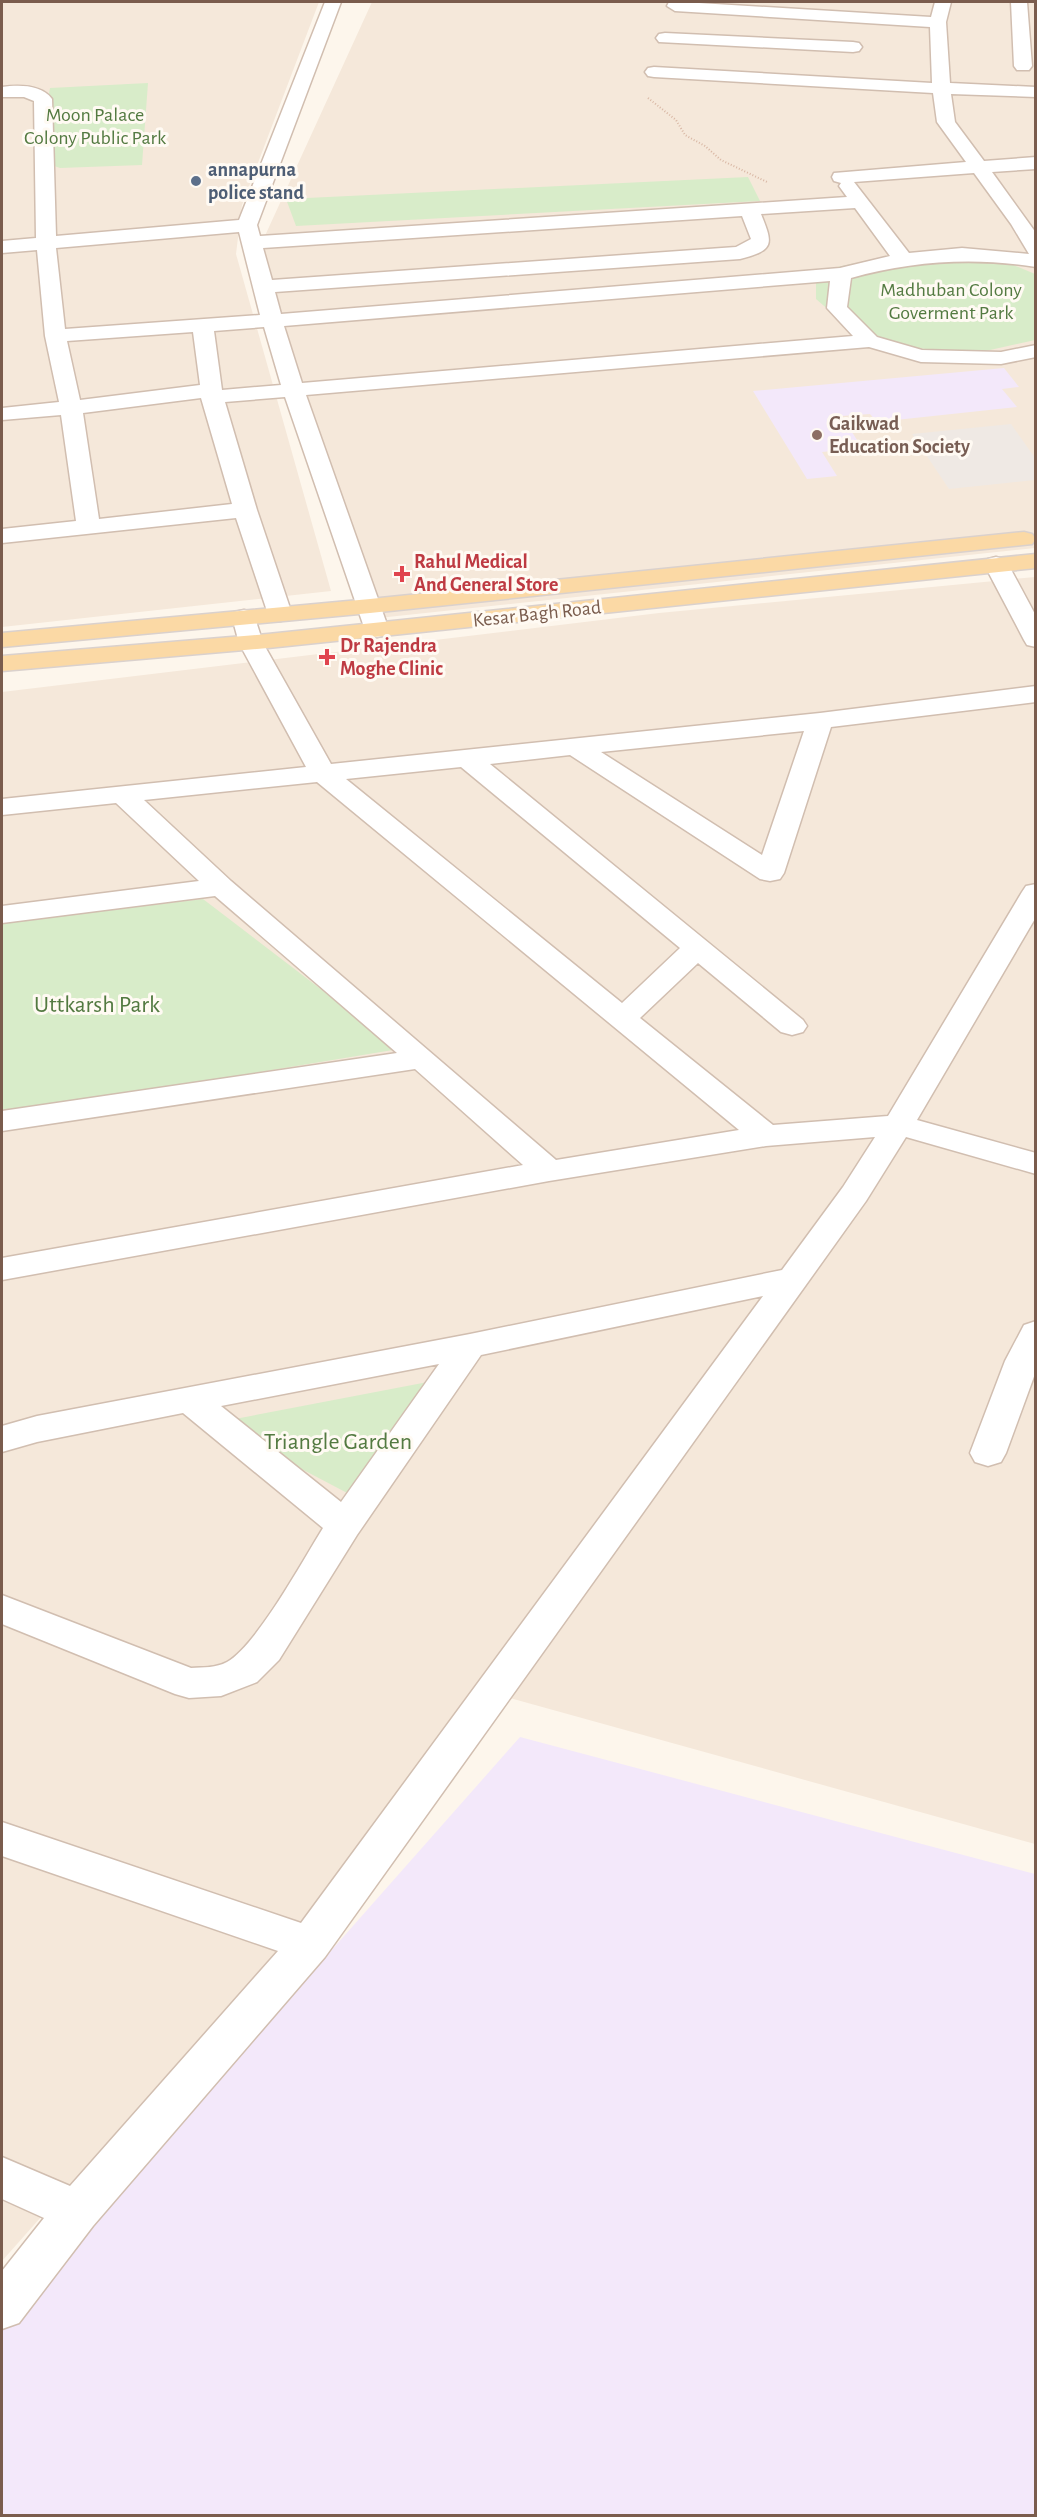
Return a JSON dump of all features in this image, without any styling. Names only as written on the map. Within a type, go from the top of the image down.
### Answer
[{"type":"main road","name":"Kesar Bagh Road","points":[[2,640],[370,606],[1035,538]]},
{"type":"main road","name":"Kesar Bagh Road","points":[[2,664],[251,643],[1035,561]]},
{"type":"street","points":[[333,2],[249,234],[262,287],[293,389],[377,630]]},
{"type":"street","points":[[943,2],[938,22],[940,87],[946,122],[978,168],[1028,222],[1035,250]]},
{"type":"street","points":[[1019,2],[1023,66]]},
{"type":"street","points":[[639,91],[654,72],[676,4],[938,22]]},
{"type":"street","points":[[848,16],[857,85]]},
{"type":"street","points":[[665,38],[853,47]]},
{"type":"street","points":[[654,72],[857,85],[1035,92]]},
{"type":"street","points":[[2,92],[27,92],[37,94],[43,99],[46,243],[55,336],[71,408],[89,528]]},
{"type":"street","points":[[903,259],[841,177],[1035,163]]},
{"type":"street","points":[[2,247],[860,202]]},
{"type":"street","points":[[262,287],[740,253],[760,244],[761,239],[749,209]]},
{"type":"street","points":[[55,336],[433,309],[841,274],[903,259],[943,253],[1005,255],[1035,261]]},
{"type":"street","points":[[841,274],[837,308],[870,341]]},
{"type":"street","points":[[203,325],[212,394],[245,510],[280,614]]},
{"type":"street","points":[[2,414],[212,394],[870,341],[921,356],[1001,358],[1035,351]]},
{"type":"street","points":[[2,536],[245,510]]},
{"type":"street","points":[[996,564],[1035,640]]},
{"type":"street","points":[[244,617],[251,643],[323,773],[766,1136]]},
{"type":"street","points":[[2,807],[820,721],[1035,694]]},
{"type":"street","points":[[573,747],[770,873],[820,721]]},
{"type":"street","points":[[467,758],[792,1026]]},
{"type":"street","points":[[123,795],[221,887],[549,1171]]},
{"type":"street","points":[[2,915],[221,887]]},
{"type":"street","points":[[2,2307],[77,2211],[310,1944],[855,1194],[1035,891]]},
{"type":"street","points":[[623,1018],[698,948]]},
{"type":"street","points":[[2,1121],[422,1059]]},
{"type":"street","points":[[2,1269],[549,1171],[766,1136],[898,1125],[1035,1164]]},
{"type":"street","points":[[2,1439],[37,1429],[470,1346],[792,1279]]},
{"type":"street","points":[[988,1453],[1022,1361],[1035,1333]]},
{"type":"street","points":[[2,1609],[189,1683],[221,1682],[243,1671],[266,1650],[344,1525],[470,1346]]},
{"type":"street","points":[[189,1399],[344,1525]]},
{"type":"street","points":[[2,1839],[310,1944]]},
{"type":"street","points":[[2,2176],[77,2211]]},
{"type":"path","points":[[639,91],[676,120],[685,135],[705,146],[721,160],[771,184]]},
{"type":"shaded area","points":[[2,2],[319,2],[242,205],[236,254],[331,591],[2,627]]},
{"type":"shaded area","points":[[372,2],[1035,2],[1035,548],[369,619],[253,262]]},
{"type":"shaded area","name":"Gaikwad Education Society","points":[[1004,368],[1019,387],[1002,389],[1017,407],[877,422],[870,414],[842,416],[862,448],[822,452],[837,476],[807,479],[753,391]]},
{"type":"shaded area","points":[[1011,424],[1035,458],[1035,480],[949,489],[912,434]]},
{"type":"shaded area","points":[[1035,577],[1035,1844],[503,1696],[2,2261],[2,692],[659,613]]},
{"type":"shaded area","points":[[520,1737],[1035,1874],[1035,2515],[2,2516],[2,2323]]},
{"type":"green space","name":"Moon Palace Colony Public Park","points":[[148,83],[142,165],[60,168],[37,160],[50,88]]},
{"type":"green space","points":[[748,177],[760,201],[296,226],[286,199]]},
{"type":"green space","name":"Madhuban Colony Goverment Park","points":[[956,250],[999,259],[1035,274],[1035,340],[972,354],[889,345],[860,337],[816,299],[816,282],[828,269],[907,252]]},
{"type":"green space","name":"Uttkarsh Park","points":[[203,899],[399,1049],[2,1115],[2,923]]},
{"type":"green space","name":"Triangle Garden","points":[[433,1381],[351,1495],[214,1423]]},
{"type":"place","name":"annapurna police stand","points":[[196,181]]},
{"type":"place","name":"Gaikwad Education Society","points":[[817,435]]},
{"type":"place","name":"Rahul Medical And General Store","points":[[402,574]]},
{"type":"place","name":"Dr Rajendra Moghe Clinic","points":[[327,657]]}]
